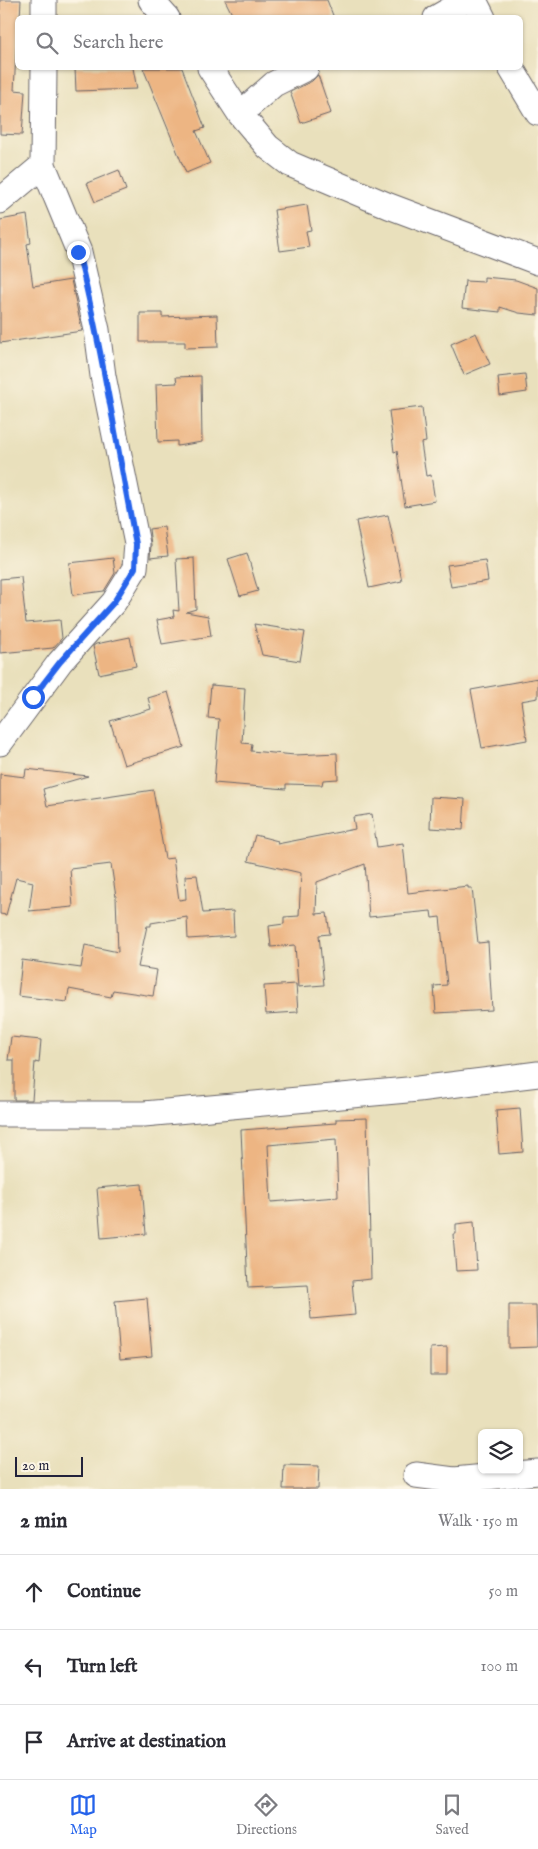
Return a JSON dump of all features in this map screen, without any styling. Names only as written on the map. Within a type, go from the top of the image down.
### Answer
[{"type":"street","points":[[44,0],[44,15]]},
{"type":"street","points":[[151,0],[164,15]]},
{"type":"street","points":[[441,15],[467,0]]},
{"type":"street","points":[[474,0],[482,15]]},
{"type":"street","points":[[0,742],[60,662],[114,602],[135,568],[136,544],[103,376],[97,330],[78,252],[43,165],[44,70]]},
{"type":"street","points":[[211,70],[240,114],[268,147],[290,164],[381,202],[538,262]]},
{"type":"street","points":[[240,114],[274,84],[302,70]]},
{"type":"street","points":[[512,70],[538,113]]},
{"type":"street","points":[[0,201],[43,165]]},
{"type":"street","points":[[0,1114],[144,1114],[418,1089],[538,1074]]},
{"type":"street","points":[[416,1475],[454,1480],[538,1472]]},
{"type":"building","points":[[0,0],[21,0],[20,15],[15,15],[14,90],[25,91],[22,135],[0,134]]},
{"type":"building","points":[[225,0],[327,0],[333,15],[232,15]]},
{"type":"building","points":[[75,70],[133,70],[137,89],[76,91]]},
{"type":"building","points":[[144,70],[183,70],[205,128],[196,131],[210,163],[186,173]]},
{"type":"building","points":[[318,75],[331,113],[301,123],[290,92],[312,81]]},
{"type":"building","points":[[119,170],[126,190],[95,202],[87,183]]},
{"type":"building","points":[[307,205],[311,230],[306,231],[309,247],[280,251],[274,210]]},
{"type":"building","points":[[27,215],[31,243],[27,244],[33,286],[71,280],[82,331],[0,343],[0,220]]},
{"type":"building","points":[[484,277],[516,280],[538,288],[538,315],[519,313],[500,307],[500,312],[462,308],[465,281],[484,282]]},
{"type":"building","points":[[140,313],[162,313],[162,317],[217,315],[218,347],[185,348],[185,342],[140,342]]},
{"type":"building","points":[[476,333],[490,364],[464,375],[451,344]]},
{"type":"building","points":[[525,374],[527,392],[500,396],[498,377]]},
{"type":"building","points":[[201,376],[202,442],[177,446],[177,441],[158,442],[156,384],[177,383],[176,377]]},
{"type":"building","points":[[422,407],[426,442],[421,443],[426,476],[431,475],[435,501],[405,506],[397,451],[394,452],[389,411]]},
{"type":"building","points":[[388,515],[402,581],[369,588],[356,521]]},
{"type":"building","points":[[164,527],[168,556],[150,558],[149,529]]},
{"type":"building","points":[[247,553],[258,591],[240,596],[228,559]]},
{"type":"building","points":[[113,558],[115,573],[104,591],[73,595],[69,563]]},
{"type":"building","points":[[194,558],[196,609],[186,612],[208,616],[211,636],[162,644],[157,620],[174,617],[173,610],[179,611],[176,559]]},
{"type":"building","points":[[485,560],[488,581],[451,587],[447,565]]},
{"type":"building","points":[[21,577],[26,623],[60,620],[62,638],[53,648],[0,653],[0,579]]},
{"type":"building","points":[[254,624],[305,632],[300,661],[262,655]]},
{"type":"building","points":[[130,637],[136,666],[99,674],[93,646]]},
{"type":"building","points":[[538,678],[538,698],[521,701],[527,740],[482,748],[471,690]]},
{"type":"building","points":[[211,685],[245,688],[242,743],[252,744],[251,751],[295,755],[337,753],[338,779],[323,780],[322,785],[286,784],[286,789],[214,783],[219,719],[208,718]]},
{"type":"building","points":[[168,692],[184,747],[124,765],[110,721],[151,709],[148,698]]},
{"type":"building","points":[[26,769],[88,776],[43,789],[47,806],[153,790],[165,859],[173,858],[179,900],[186,899],[185,876],[197,875],[203,913],[233,911],[234,936],[188,939],[187,917],[151,923],[151,926],[147,926],[138,967],[157,970],[153,996],[113,990],[111,997],[69,989],[67,1002],[18,996],[22,960],[81,968],[85,945],[118,952],[116,897],[111,864],[70,869],[73,907],[29,911],[33,882],[16,878],[6,915],[0,914],[0,774],[25,777]]},
{"type":"building","points":[[431,797],[465,799],[463,830],[430,828]]},
{"type":"building","points":[[372,814],[377,847],[403,843],[408,893],[468,886],[468,888],[472,888],[478,943],[488,942],[492,1010],[436,1013],[434,986],[447,985],[440,917],[432,918],[431,911],[369,917],[365,864],[317,882],[316,914],[327,913],[330,934],[319,935],[324,985],[298,987],[295,945],[271,947],[269,926],[284,924],[284,917],[299,916],[301,873],[248,861],[255,835],[278,841],[277,844],[355,829],[353,817]]},
{"type":"building","points":[[296,984],[298,1012],[266,1014],[264,986]]},
{"type":"building","points":[[11,1037],[41,1040],[39,1063],[35,1062],[32,1100],[14,1100],[14,1060],[8,1060]]},
{"type":"building","points":[[520,1108],[523,1152],[499,1154],[496,1110]]},
{"type":"building","points":[[367,1118],[371,1279],[352,1281],[355,1315],[311,1319],[308,1285],[248,1288],[241,1130],[336,1123],[336,1119]],"holes":[[[336,1139],[338,1197],[271,1202],[268,1145]]]},
{"type":"building","points":[[142,1184],[146,1234],[101,1238],[97,1188]]},
{"type":"building","points":[[474,1222],[477,1270],[456,1271],[453,1234],[456,1234],[456,1224]]},
{"type":"building","points":[[147,1298],[152,1356],[120,1359],[115,1301]]},
{"type":"building","points":[[509,1305],[536,1305],[537,1347],[509,1348]]},
{"type":"building","points":[[447,1347],[447,1375],[430,1375],[430,1348]]},
{"type":"building","points":[[284,1465],[319,1466],[318,1489],[283,1489]]},
{"type":"route","points":[[33,697],[60,662],[114,602],[135,568],[136,544],[103,376],[97,330],[78,252]]}]
